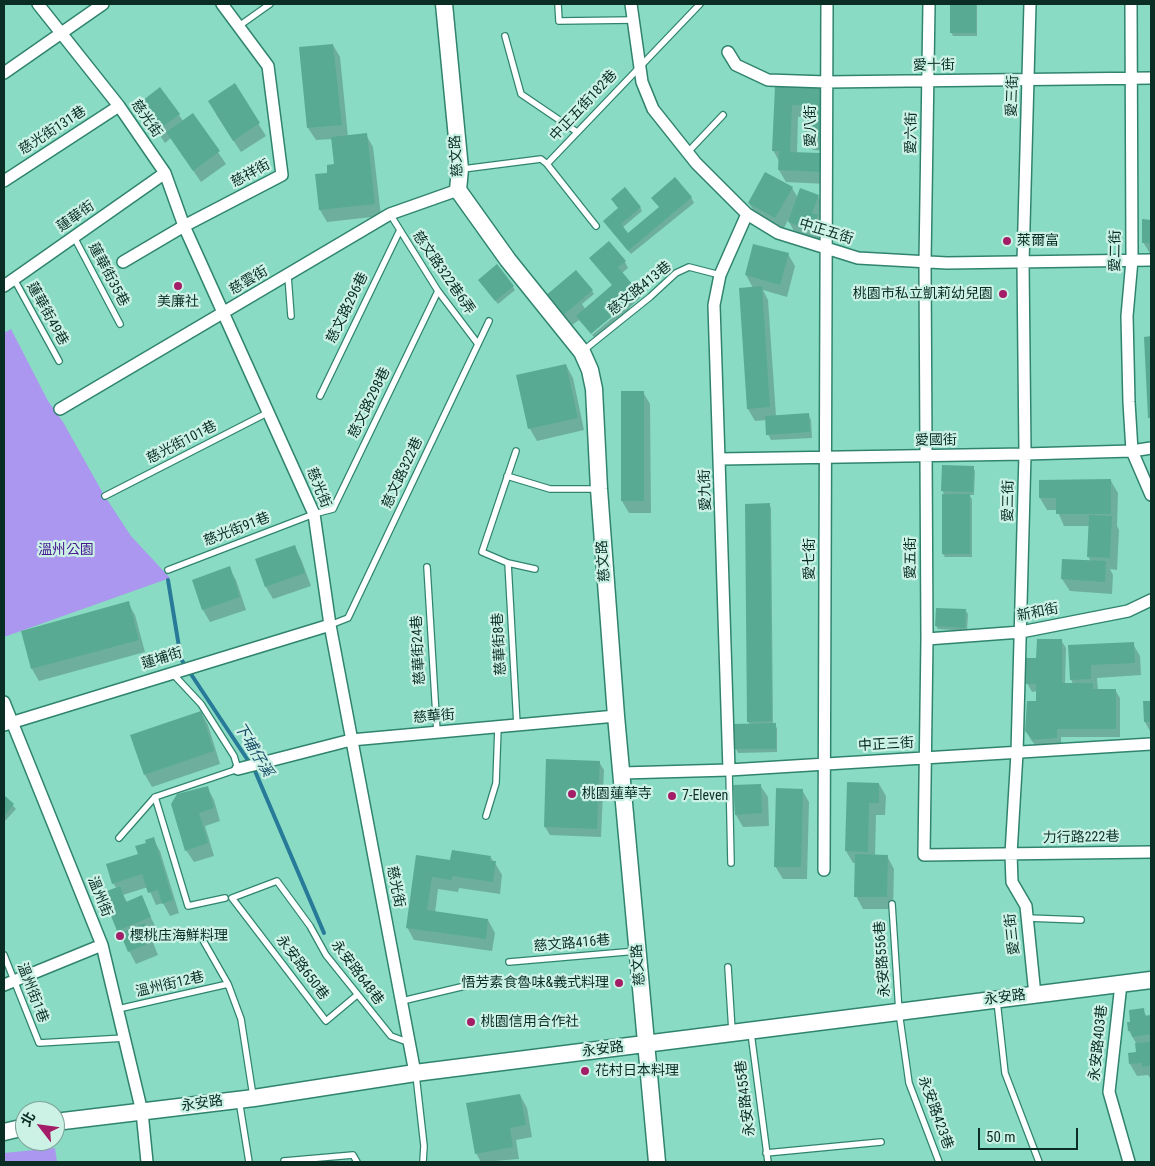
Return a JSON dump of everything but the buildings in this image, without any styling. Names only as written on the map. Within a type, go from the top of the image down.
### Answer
[{"type":"street","name":"慈光街","points":[[38,4],[62,32],[118,106],[165,172],[184,226],[314,514],[330,625],[411,1043],[415,1073]]},
{"type":"street","points":[[4,73],[103,4]]},
{"type":"street","name":"慈祥街","points":[[123,262],[184,226],[282,176],[268,66],[222,4]]},
{"type":"street","name":"慈文路","points":[[444,4],[460,170],[458,190],[508,260],[582,352],[590,370],[594,389],[599,489],[616,716],[657,1162]]},
{"type":"street","name":"中正五街","points":[[631,4],[642,82],[653,109],[688,152],[747,214],[778,233],[858,258],[925,262],[1151,260]]},
{"type":"street","name":"愛八街","points":[[826,248],[827,4]]},
{"type":"street","name":"愛六街","points":[[925,262],[928,4]]},
{"type":"street","name":"愛三街","points":[[1030,4],[1023,262],[1025,454],[1017,753],[1011,854],[1012,882],[1026,906],[1035,995]]},
{"type":"street","name":"愛二街","points":[[1131,4],[1132,260],[1127,316],[1132,451],[1151,495]]},
{"type":"street","name":"愛十街","points":[[728,52],[736,65],[768,80],[826,82],[1151,78]]},
{"type":"street","name":"慈光街131巷","points":[[4,181],[118,106]]},
{"type":"street","name":"蓮華街","points":[[4,286],[165,172]]},
{"type":"street","name":"慈雲街","points":[[60,409],[224,314],[390,214],[458,190]]},
{"type":"street","name":"愛九街","points":[[729,770],[714,306],[720,275],[747,214]]},
{"type":"street","name":"愛七街","points":[[824,870],[826,248]]},
{"type":"street","name":"愛五街","points":[[924,854],[927,639],[925,262]]},
{"type":"street","name":"愛國街","points":[[720,459],[1025,454],[1132,451],[1151,448]]},
{"type":"street","name":"新和街","points":[[927,639],[1021,632],[1128,611],[1151,600]]},
{"type":"street","name":"蓮埔街","points":[[8,723],[330,625]]},
{"type":"street","name":"溫州街","points":[[4,702],[8,723],[102,945],[142,1112],[147,1162]]},
{"type":"street","name":"慈華街","points":[[242,768],[351,740],[616,716]]},
{"type":"street","name":"中正三街","points":[[622,773],[729,770],[1151,744]]},
{"type":"street","name":"力行路222巷","points":[[924,854],[1151,852]]},
{"type":"street","points":[[4,985],[102,945]]},
{"type":"street","name":"永安路","points":[[65,1121],[246,1098],[415,1073],[1151,980]]},
{"type":"street","name":"永安路403巷","points":[[1121,984],[1109,1092],[1129,1162]]},
{"type":"lane","points":[[239,26],[270,4]]},
{"type":"lane","points":[[558,4],[559,21],[634,20]]},
{"type":"lane","name":"中正五街182巷","points":[[547,164],[700,4]]},
{"type":"lane","points":[[505,36],[520,94],[577,132]]},
{"type":"lane","points":[[688,152],[723,115]]},
{"type":"lane","points":[[460,170],[541,158],[596,226]]},
{"type":"lane","name":"慈文路322巷6弄","points":[[390,214],[438,291],[478,344]]},
{"type":"lane","name":"慈文路296巷","points":[[320,396],[400,232]]},
{"type":"lane","name":"蓮華街35巷","points":[[74,237],[120,324]]},
{"type":"lane","name":"慈文路413巷","points":[[582,352],[650,297],[676,273],[689,267],[720,275]]},
{"type":"lane","points":[[288,276],[291,316]]},
{"type":"lane","name":"蓮華街49巷","points":[[14,279],[59,361]]},
{"type":"lane","name":"慈文路298巷","points":[[314,514],[333,509],[438,291]]},
{"type":"lane","name":"慈文路322巷","points":[[330,625],[348,618],[490,321]]},
{"type":"lane","name":"慈光街101巷","points":[[105,496],[269,412]]},
{"type":"lane","points":[[516,451],[482,552],[508,563],[535,569]]},
{"type":"lane","points":[[507,476],[550,489],[599,489]]},
{"type":"lane","name":"慈光街91巷","points":[[168,570],[314,514]]},
{"type":"lane","name":"慈華街8巷","points":[[508,563],[517,725]]},
{"type":"lane","name":"慈華街24巷","points":[[427,567],[437,732]]},
{"type":"lane","points":[[119,838],[156,797],[242,768],[201,704],[176,671]]},
{"type":"lane","points":[[486,816],[496,783],[498,727]]},
{"type":"lane","points":[[729,770],[731,863]]},
{"type":"lane","points":[[156,797],[188,906],[225,898]]},
{"type":"lane","name":"永安路648巷","points":[[232,898],[277,881],[310,926],[326,955],[391,1036],[411,1043]]},
{"type":"lane","name":"永安路650巷","points":[[232,898],[326,1021],[358,995]]},
{"type":"lane","name":"永安路556巷","points":[[892,904],[899,1012]]},
{"type":"lane","points":[[1027,918],[1081,920]]},
{"type":"lane","points":[[204,942],[228,984],[241,1019],[249,1162]]},
{"type":"lane","name":"慈文路416巷","points":[[509,962],[637,951]]},
{"type":"lane","name":"溫州街1巷","points":[[4,955],[38,1043],[125,1038]]},
{"type":"lane","points":[[728,967],[732,1033]]},
{"type":"lane","points":[[402,1001],[482,982]]},
{"type":"lane","name":"溫州街12巷","points":[[118,1009],[228,984]]},
{"type":"lane","points":[[997,999],[1004,1073],[1039,1162]]},
{"type":"lane","name":"永安路423巷","points":[[899,1012],[909,1084],[939,1162]]},
{"type":"lane","name":"永安路455巷","points":[[751,1030],[768,1162]]},
{"type":"lane","points":[[415,1073],[424,1146],[423,1162]]},
{"type":"lane","points":[[766,1153],[881,1142]]},
{"type":"lane","points":[[284,1161],[353,1155],[357,1162]]},
{"type":"green space","name":"溫州公園","points":[[11,329],[48,401],[63,422],[104,495],[131,536],[170,578],[4,637],[4,333]]},
{"type":"green space","points":[[55,1151],[57,1162],[4,1162],[4,1153]]},
{"type":"waterway","name":"下埔仔溪","points":[[168,580],[181,659],[255,771],[324,933]]},
{"type":"place","name":"萊爾富","points":[[1007,241]]},
{"type":"place","name":"美廉社","points":[[178,286]]},
{"type":"place","name":"桃園市私立凱莉幼兒園","points":[[1003,294]]},
{"type":"place","name":"桃園蓮華寺","points":[[572,794]]},
{"type":"place","name":"7-Eleven","points":[[672,796]]},
{"type":"place","name":"櫻桃庒海鮮料理","points":[[120,936]]},
{"type":"place","name":"悟芳素食魯味&義式料理","points":[[619,983]]},
{"type":"place","name":"桃園信用合作社","points":[[471,1022]]},
{"type":"place","name":"花村日本料理","points":[[585,1071]]}]
